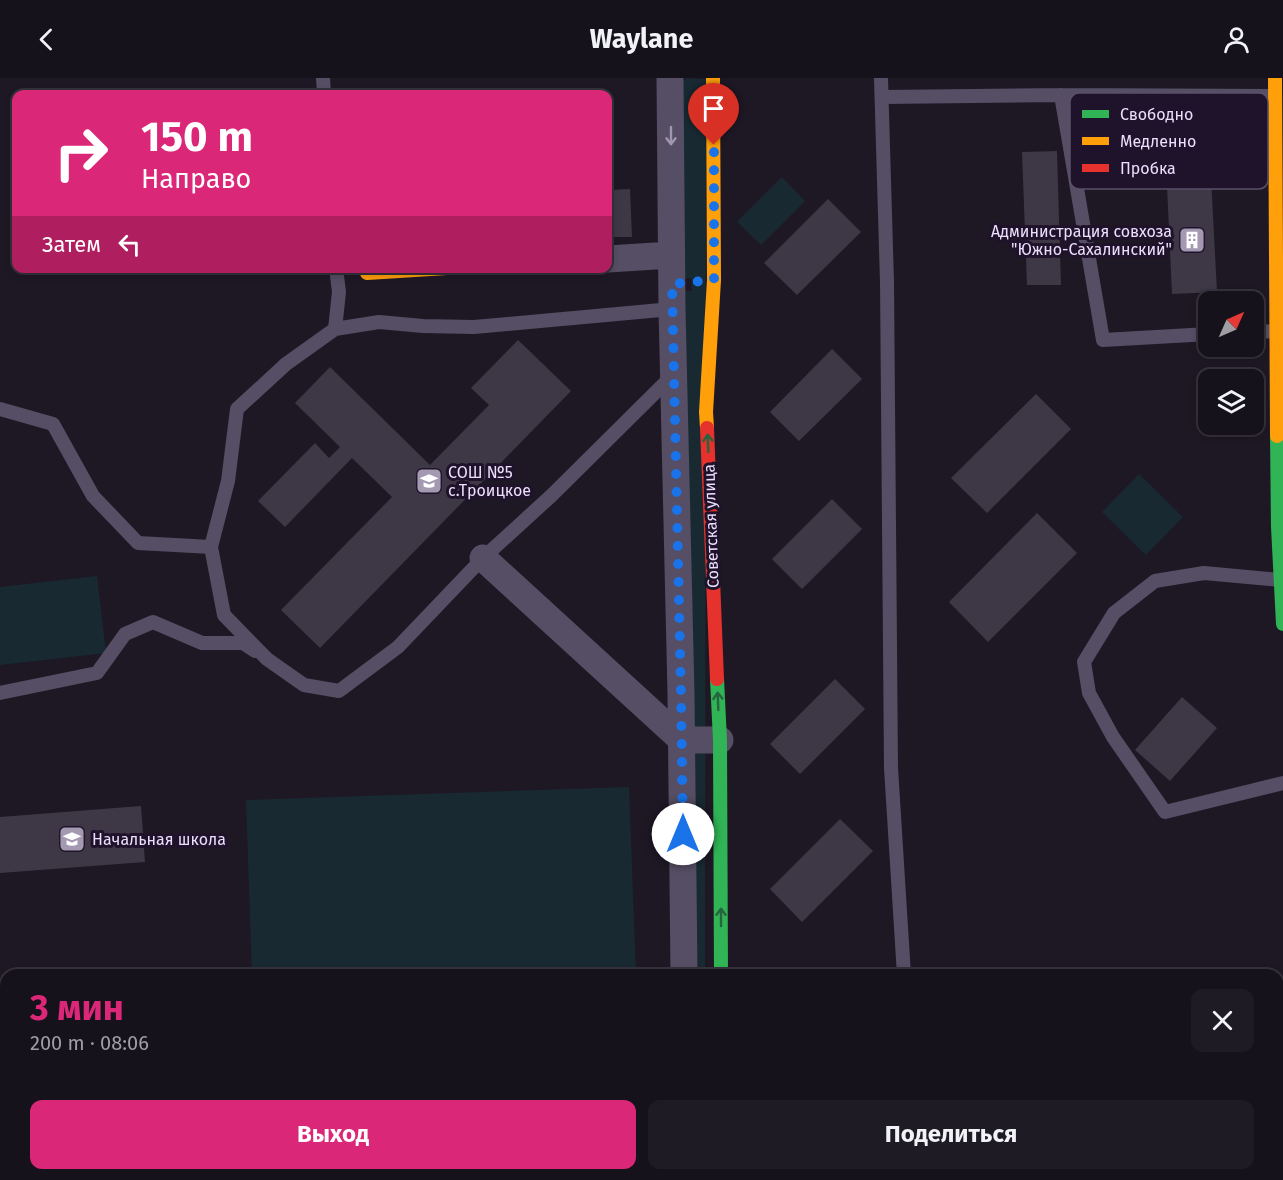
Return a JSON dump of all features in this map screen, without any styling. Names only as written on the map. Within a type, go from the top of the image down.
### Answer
[{"type":"street","name":"Советская улица","points":[[670,78],[684,969]]},
{"type":"street","name":"Советская улица","points":[[713,78],[714,280],[706,412],[720,740],[721,969]]},
{"type":"street","points":[[1275,78],[1283,624]]},
{"type":"street","points":[[612,259],[671,255]]},
{"type":"street","points":[[672,297],[714,280]]},
{"type":"street","points":[[483,558],[682,740],[720,740]]},
{"type":"lane","points":[[881,78],[888,282],[891,768],[904,969]]},
{"type":"lane","points":[[1061,95],[1070,148]]},
{"type":"lane","points":[[882,97],[1070,95]]},
{"type":"lane","points":[[1268,96],[1274,96]]},
{"type":"lane","points":[[1077,189],[1103,340],[1198,335]]},
{"type":"lane","points":[[335,329],[339,292],[337,273]]},
{"type":"lane","points":[[267,659],[224,615],[211,547],[228,481],[237,409],[286,364],[335,329],[380,322],[474,327],[672,297]]},
{"type":"lane","points":[[1264,332],[1277,331]]},
{"type":"lane","points":[[0,693],[97,673],[125,634],[153,622],[202,643],[243,644],[304,685],[339,691],[398,647],[483,558],[551,496],[673,375]]},
{"type":"lane","points":[[0,409],[53,424],[93,496],[138,543],[211,547]]},
{"type":"lane","points":[[1281,580],[1204,573],[1155,581],[1114,614],[1084,662],[1089,693],[1113,737],[1165,812],[1283,783]]},
{"type":"shaded area","points":[[686,78],[706,79],[705,969],[688,969],[677,291],[692,291],[691,278],[680,279],[676,79],[685,80]]},
{"type":"shaded area","points":[[782,177],[805,201],[761,245],[737,222]]},
{"type":"shaded area","points":[[1139,474],[1183,517],[1146,555],[1102,512]]},
{"type":"shaded area","points":[[97,576],[106,653],[0,665],[0,587]]},
{"type":"shaded area","points":[[629,787],[636,969],[252,969],[246,800]]},
{"type":"building","points":[[1057,151],[1061,285],[1027,285],[1022,152]]},
{"type":"building","points":[[630,189],[632,237],[612,237],[612,190]]},
{"type":"building","points":[[1167,189],[1212,189],[1217,291],[1198,291],[1198,293],[1172,294]]},
{"type":"building","points":[[828,199],[861,232],[797,295],[764,263]]},
{"type":"building","points":[[81,273],[108,273],[81,275]]},
{"type":"building","name":"СОШ №5 с.Троицкое","points":[[518,340],[571,391],[320,648],[281,610],[392,497],[352,458],[285,527],[258,501],[315,443],[329,458],[340,447],[295,403],[330,367],[430,465],[489,405],[471,388]]},
{"type":"building","points":[[832,349],[862,379],[799,441],[770,412]]},
{"type":"building","points":[[1036,394],[1071,429],[987,513],[951,478]]},
{"type":"building","points":[[832,499],[862,529],[802,589],[772,559]]},
{"type":"building","points":[[1037,513],[1077,553],[988,642],[949,602]]},
{"type":"building","points":[[835,679],[865,709],[800,774],[770,744]]},
{"type":"building","points":[[1182,697],[1217,728],[1170,781],[1135,750]]},
{"type":"building","name":"Начальная школа","points":[[141,806],[145,862],[0,873],[0,817]]},
{"type":"building","points":[[840,819],[873,851],[802,922],[770,889]]},
{"type":"traffic: fast","points":[[1277,436],[1278,527],[1283,624]]},
{"type":"traffic: fast","points":[[717,679],[720,740],[721,969]]},
{"type":"traffic: slow","points":[[707,428],[714,280],[713,78]]},
{"type":"traffic: slow","points":[[1275,78],[1277,436]]},
{"type":"traffic: jam","points":[[707,428],[717,679]]},
{"type":"place","name":"Администрация совхоза \"Южно-Сахалинский\"","points":[[1192,240]]},
{"type":"place","name":"СОШ №5 с.Троицкое","points":[[429,481]]},
{"type":"place","name":"Начальная школа","points":[[72,839]]},
{"type":"route","points":[[683,834],[672,284],[714,280],[714,145]]}]
